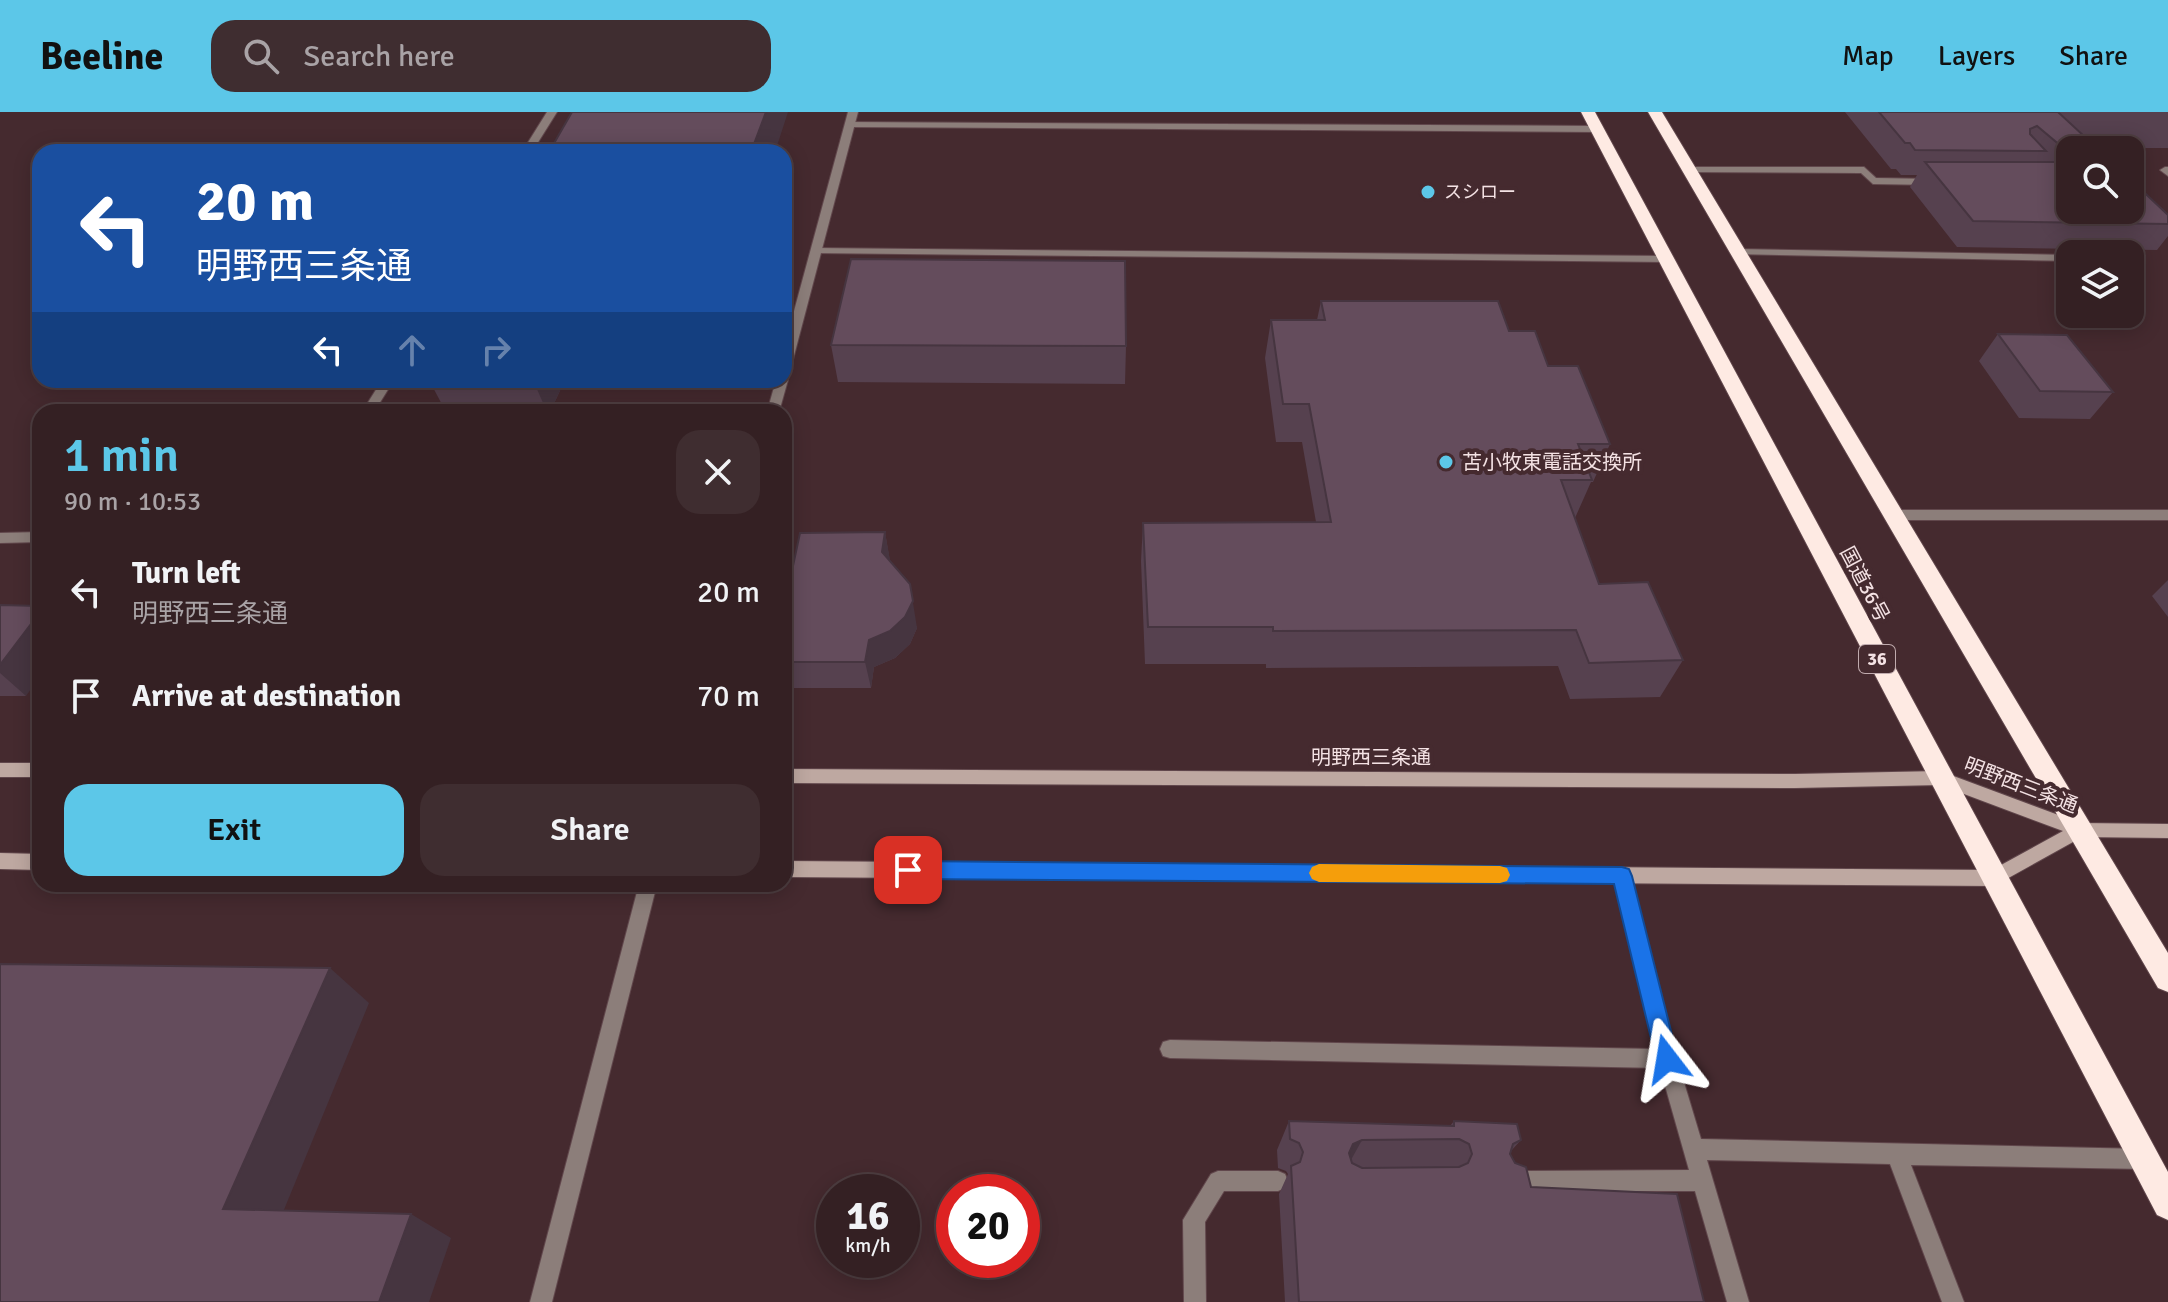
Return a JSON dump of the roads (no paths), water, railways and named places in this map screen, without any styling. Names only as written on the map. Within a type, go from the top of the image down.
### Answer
[{"type":"highway","points":[[1655,112],[2168,979]]},
{"type":"highway","name":"国道36号","points":[[1593,120],[2168,1204]]},
{"type":"street","points":[[532,144],[552,112]]},
{"type":"street","points":[[792,341],[852,118],[1466,124],[1593,120]]},
{"type":"street","points":[[1689,170],[1864,170],[1873,181],[1951,182]]},
{"type":"street","points":[[816,251],[1666,259]]},
{"type":"street","points":[[1737,252],[2056,258]]},
{"type":"street","points":[[1893,515],[2168,515]]},
{"type":"street","points":[[0,538],[32,537]]},
{"type":"street","points":[[0,770],[32,770]]},
{"type":"street","name":"明野西三条通","points":[[792,776],[1783,781],[1940,778],[2080,830]]},
{"type":"street","points":[[2080,830],[2168,831]]},
{"type":"street","name":"明野西三条通","points":[[792,869],[1994,878],[2080,830]]},
{"type":"street","points":[[0,861],[32,862]]},
{"type":"street","points":[[1622,876],[1667,1059],[1738,1302]]},
{"type":"street","points":[[541,1302],[646,892]]},
{"type":"street","points":[[1170,1049],[1667,1059]]},
{"type":"street","points":[[1694,1149],[2144,1159]]},
{"type":"street","points":[[1896,1154],[1953,1302]]},
{"type":"street","points":[[1498,1181],[1703,1180]]},
{"type":"street","points":[[1195,1302],[1194,1220],[1218,1181],[1278,1181]]},
{"type":"place","name":"スシロー","points":[[1428,192]]},
{"type":"place","name":"苫小牧東電話交換所","points":[[1446,462]]}]
